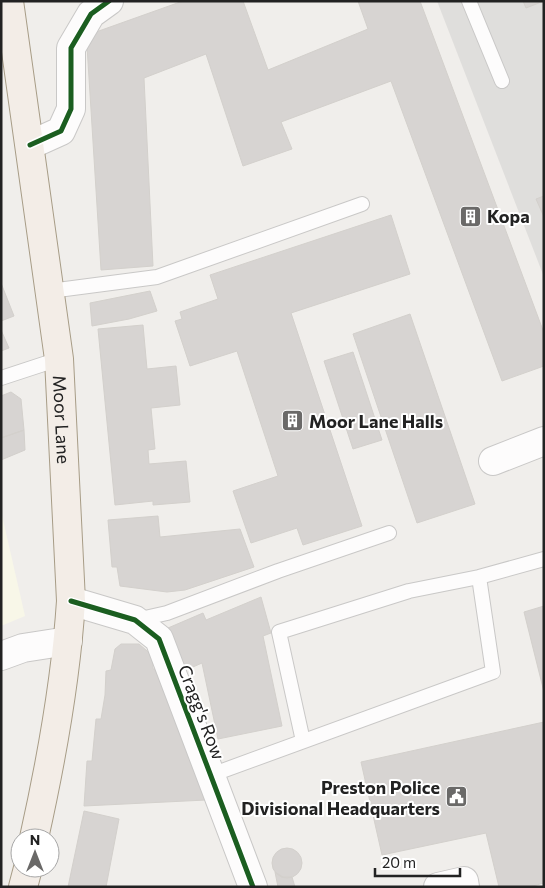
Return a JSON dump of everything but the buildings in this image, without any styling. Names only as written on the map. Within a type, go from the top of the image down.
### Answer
[{"type":"main road","name":"Moor Lane","points":[[9,1],[59,359],[71,600],[68,641],[36,828]]},
{"type":"street","points":[[30,145],[61,131],[71,109],[70,48],[92,14],[109,1]]},
{"type":"street","points":[[493,461],[544,441]]},
{"type":"street","name":"Cragg's Row","points":[[71,600],[135,620],[159,639],[253,887]]},
{"type":"street","points":[[1,656],[23,648],[68,641]]},
{"type":"street","points":[[438,887],[464,881],[465,887]]},
{"type":"lane","points":[[469,1],[502,81]]},
{"type":"lane","points":[[50,291],[157,277],[362,204]]},
{"type":"lane","points":[[1,378],[59,359]]},
{"type":"lane","points":[[135,620],[167,613],[278,571],[388,533]]},
{"type":"lane","points":[[303,741],[279,632],[409,591],[480,578],[544,559]]},
{"type":"lane","points":[[211,775],[493,672],[480,578]]},
{"type":"shaded area","points":[[437,1],[544,1],[544,277]]},
{"type":"shaded area","points":[[1,511],[25,616],[1,626]]},
{"type":"cycle path","points":[[30,145],[61,131],[71,109],[71,48],[91,14],[109,1]]},
{"type":"cycle path","points":[[71,601],[135,620],[159,639],[253,887]]},
{"type":"place","name":"Kopa","points":[[471,216]]},
{"type":"place","name":"Moor Lane Halls","points":[[293,421]]},
{"type":"place","name":"Preston Police Divisional Headquarters","points":[[456,797]]}]
